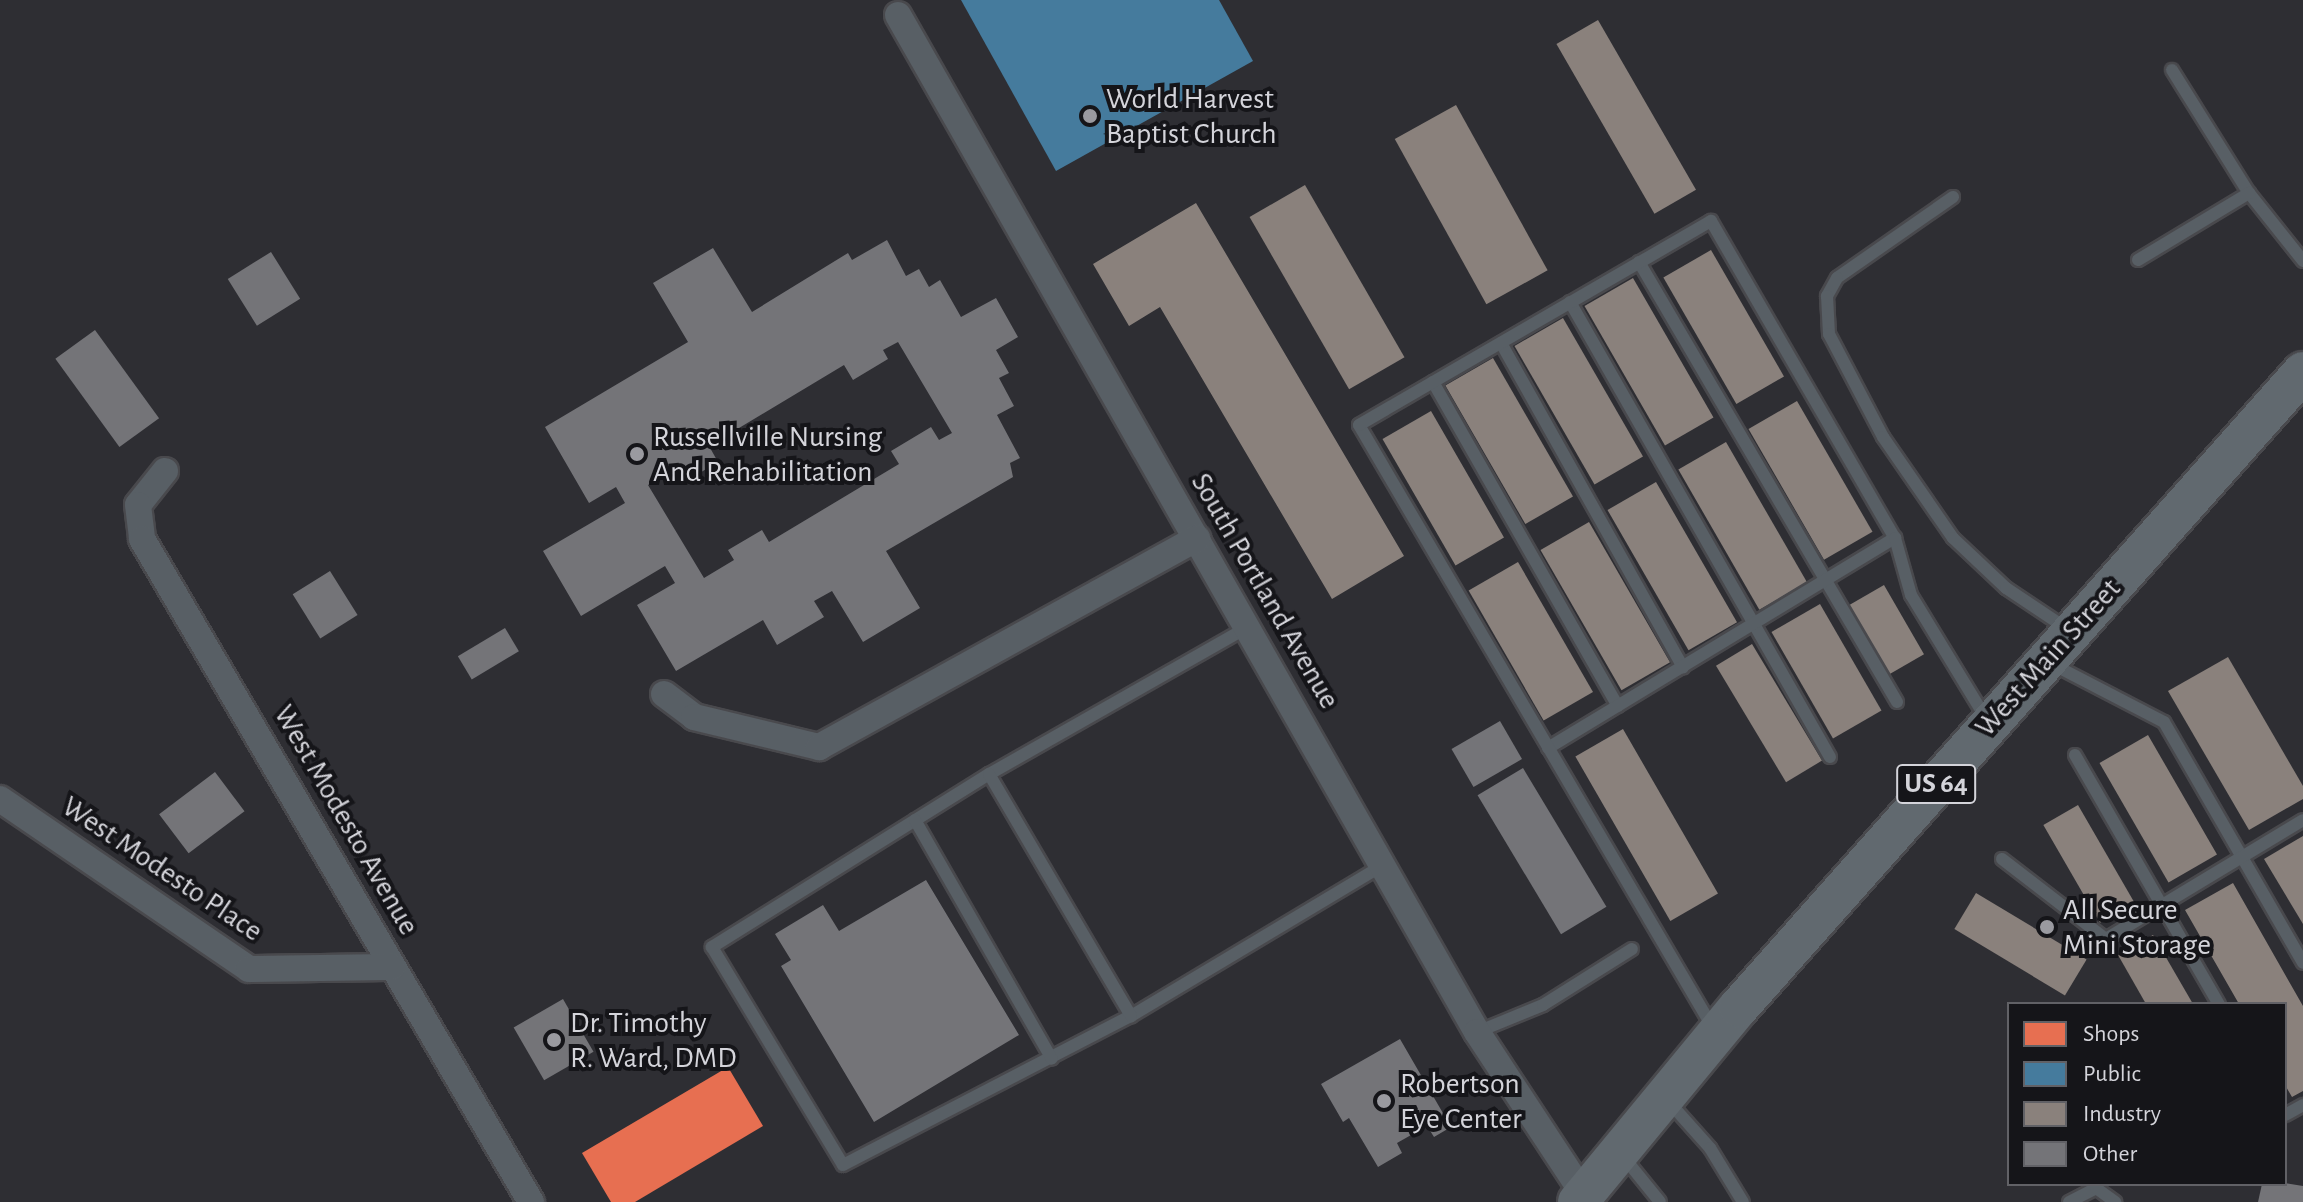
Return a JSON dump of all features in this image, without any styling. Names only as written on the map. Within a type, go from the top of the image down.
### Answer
[{"type":"main road","name":"West Main Street","points":[[1581,1198],[1716,1034],[2303,372]]},
{"type":"street","name":"South Portland Avenue","points":[[898,15],[1385,864],[1477,1032],[1581,1198]]},
{"type":"street","name":"West Modesto Avenue","points":[[165,471],[138,505],[142,539],[531,1202]]},
{"type":"street","points":[[664,694],[694,717],[819,747],[1197,538]]},
{"type":"street","name":"West Modesto Place","points":[[0,799],[249,969],[392,967]]},
{"type":"lane","points":[[2172,70],[2249,193],[2303,261]]},
{"type":"lane","points":[[2138,260],[2249,193]]},
{"type":"lane","points":[[1953,197],[1837,278],[1827,296],[1829,334],[1883,437],[1953,538],[2006,588],[2058,646],[2164,722],[2303,963]]},
{"type":"lane","points":[[1716,1034],[1359,425],[1711,221],[1895,538],[1911,595],[1989,724]]},
{"type":"lane","points":[[1639,262],[1897,702]]},
{"type":"lane","points":[[1570,302],[1830,757]]},
{"type":"lane","points":[[1501,343],[1683,667]]},
{"type":"lane","points":[[1433,382],[1618,706]]},
{"type":"lane","points":[[1548,748],[1895,538]]},
{"type":"lane","points":[[1248,627],[989,774],[712,947],[843,1165],[1131,1016],[1385,864]]},
{"type":"lane","points":[[2075,755],[2218,1002]]},
{"type":"lane","points":[[989,774],[1131,1016]]},
{"type":"lane","points":[[915,820],[1052,1059]]},
{"type":"lane","points":[[2002,859],[2106,939],[2303,820]]},
{"type":"lane","points":[[1477,1032],[1543,1005],[1632,949]]},
{"type":"lane","points":[[1663,1096],[1710,1148],[1743,1202]]},
{"type":"lane","points":[[1620,1153],[1660,1202]]},
{"type":"lane","points":[[2069,1202],[2096,1188],[2115,1202]]},
{"type":"building: Shops","points":[[728,1067],[763,1126],[635,1202],[611,1202],[582,1153]]},
{"type":"building: Public","name":"World Harvest Baptist Church","points":[[961,0],[1219,0],[1253,61],[1056,171]]},
{"type":"building: Industry","points":[[1598,20],[1696,190],[1654,214],[1556,44]]},
{"type":"building: Industry","points":[[1456,105],[1548,270],[1486,304],[1395,139]]},
{"type":"building: Industry","points":[[1305,185],[1404,357],[1349,389],[1250,217]]},
{"type":"building: Industry","points":[[1196,203],[1404,556],[1332,599],[1160,307],[1129,326],[1093,264]]},
{"type":"building: Industry","points":[[1711,250],[1784,376],[1736,404],[1663,278]]},
{"type":"building: Industry","points":[[1633,278],[1714,417],[1665,445],[1585,306]]},
{"type":"building: Industry","points":[[1563,318],[1643,457],[1595,485],[1515,346]]},
{"type":"building: Industry","points":[[1493,358],[1573,497],[1525,524],[1445,386]]},
{"type":"building: Industry","points":[[1797,401],[1872,532],[1824,560],[1749,429]]},
{"type":"building: Industry","points":[[1431,411],[1504,537],[1456,565],[1383,439]]},
{"type":"building: Industry","points":[[1726,442],[1807,582],[1759,610],[1678,470]]},
{"type":"building: Industry","points":[[1656,482],[1737,622],[1689,650],[1608,510]]},
{"type":"building: Industry","points":[[1589,522],[1670,662],[1622,690],[1541,550]]},
{"type":"building: Industry","points":[[1518,562],[1593,692],[1544,720],[1469,590]]},
{"type":"building: Industry","points":[[1884,585],[1924,654],[1888,675],[1848,606]]},
{"type":"building: Industry","points":[[1820,604],[1882,711],[1833,739],[1772,632]]},
{"type":"building: Industry","points":[[1752,644],[1822,761],[1786,782],[1716,666]]},
{"type":"building: Industry","points":[[2228,657],[2303,786],[2303,799],[2249,830],[2168,691]]},
{"type":"building: Industry","points":[[1623,729],[1718,894],[1670,921],[1575,757]]},
{"type":"building: Industry","points":[[2148,735],[2217,855],[2169,883],[2100,763]]},
{"type":"building: Industry","points":[[2078,805],[2134,903],[2100,923],[2043,825]]},
{"type":"building: Industry","points":[[2303,836],[2303,924],[2264,859]]},
{"type":"building: Industry","points":[[2233,883],[2303,1006],[2303,1091],[2292,1097],[2287,1088],[2287,1002],[2238,1002],[2185,910]]},
{"type":"building: Industry","points":[[1976,893],[2087,959],[2065,995],[1954,929]]},
{"type":"building: Industry","points":[[2153,935],[2192,1002],[2145,1002],[2118,955]]},
{"type":"building: Other","name":"Russellville Nursing And Rehabilitation","points":[[887,240],[906,276],[919,269],[929,287],[940,280],[961,317],[996,298],[1018,337],[996,350],[1009,373],[999,378],[1014,406],[997,415],[1020,458],[1010,463],[1013,477],[886,551],[920,608],[863,642],[832,591],[814,601],[824,617],[777,645],[763,620],[676,671],[637,605],[675,583],[665,566],[581,616],[543,551],[625,503],[616,487],[589,503],[545,427],[688,342],[653,283],[713,248],[752,312],[848,253],[852,260]],"holes":[[[898,342],[952,433],[939,440],[931,427],[891,451],[899,464],[769,542],[762,530],[728,550],[734,560],[704,578],[648,485],[675,469],[683,483],[718,462],[709,446],[844,365],[853,380],[888,359],[883,350]]]},
{"type":"building: Other","points":[[271,252],[300,299],[257,326],[228,279]]},
{"type":"building: Other","points":[[95,330],[159,418],[119,447],[55,359]]},
{"type":"building: Other","points":[[330,571],[358,615],[320,638],[293,594]]},
{"type":"building: Other","points":[[505,628],[519,651],[472,679],[458,656]]},
{"type":"building: Other","points":[[1500,721],[1522,759],[1474,787],[1452,749]]},
{"type":"building: Other","points":[[1523,768],[1606,907],[1561,934],[1478,795]]},
{"type":"building: Other","points":[[215,772],[244,811],[189,853],[159,814]]},
{"type":"building: Other","points":[[926,880],[1019,1035],[874,1122],[781,966],[791,960],[775,934],[823,905],[839,931]]},
{"type":"building: Other","name":"Dr. Timothy R. Ward, DMD","points":[[563,999],[594,1052],[544,1080],[514,1028]]},
{"type":"building: Other","name":"Robertson Eye Center","points":[[1400,1039],[1451,1127],[1434,1137],[1427,1126],[1397,1143],[1402,1153],[1378,1167],[1349,1118],[1343,1122],[1321,1084]]},
{"type":"building: Other","points":[[2287,1183],[2303,1186],[2303,1202],[2258,1202],[2262,1186],[2287,1186]]},
{"type":"place","name":"World Harvest Baptist Church","points":[[1090,116]]},
{"type":"place","name":"Russellville Nursing And Rehabilitation","points":[[637,454]]},
{"type":"place","name":"All Secure Mini Storage","points":[[2047,927]]},
{"type":"place","name":"Dr. Timothy R. Ward, DMD","points":[[554,1040]]},
{"type":"place","name":"Robertson Eye Center","points":[[1384,1101]]}]
